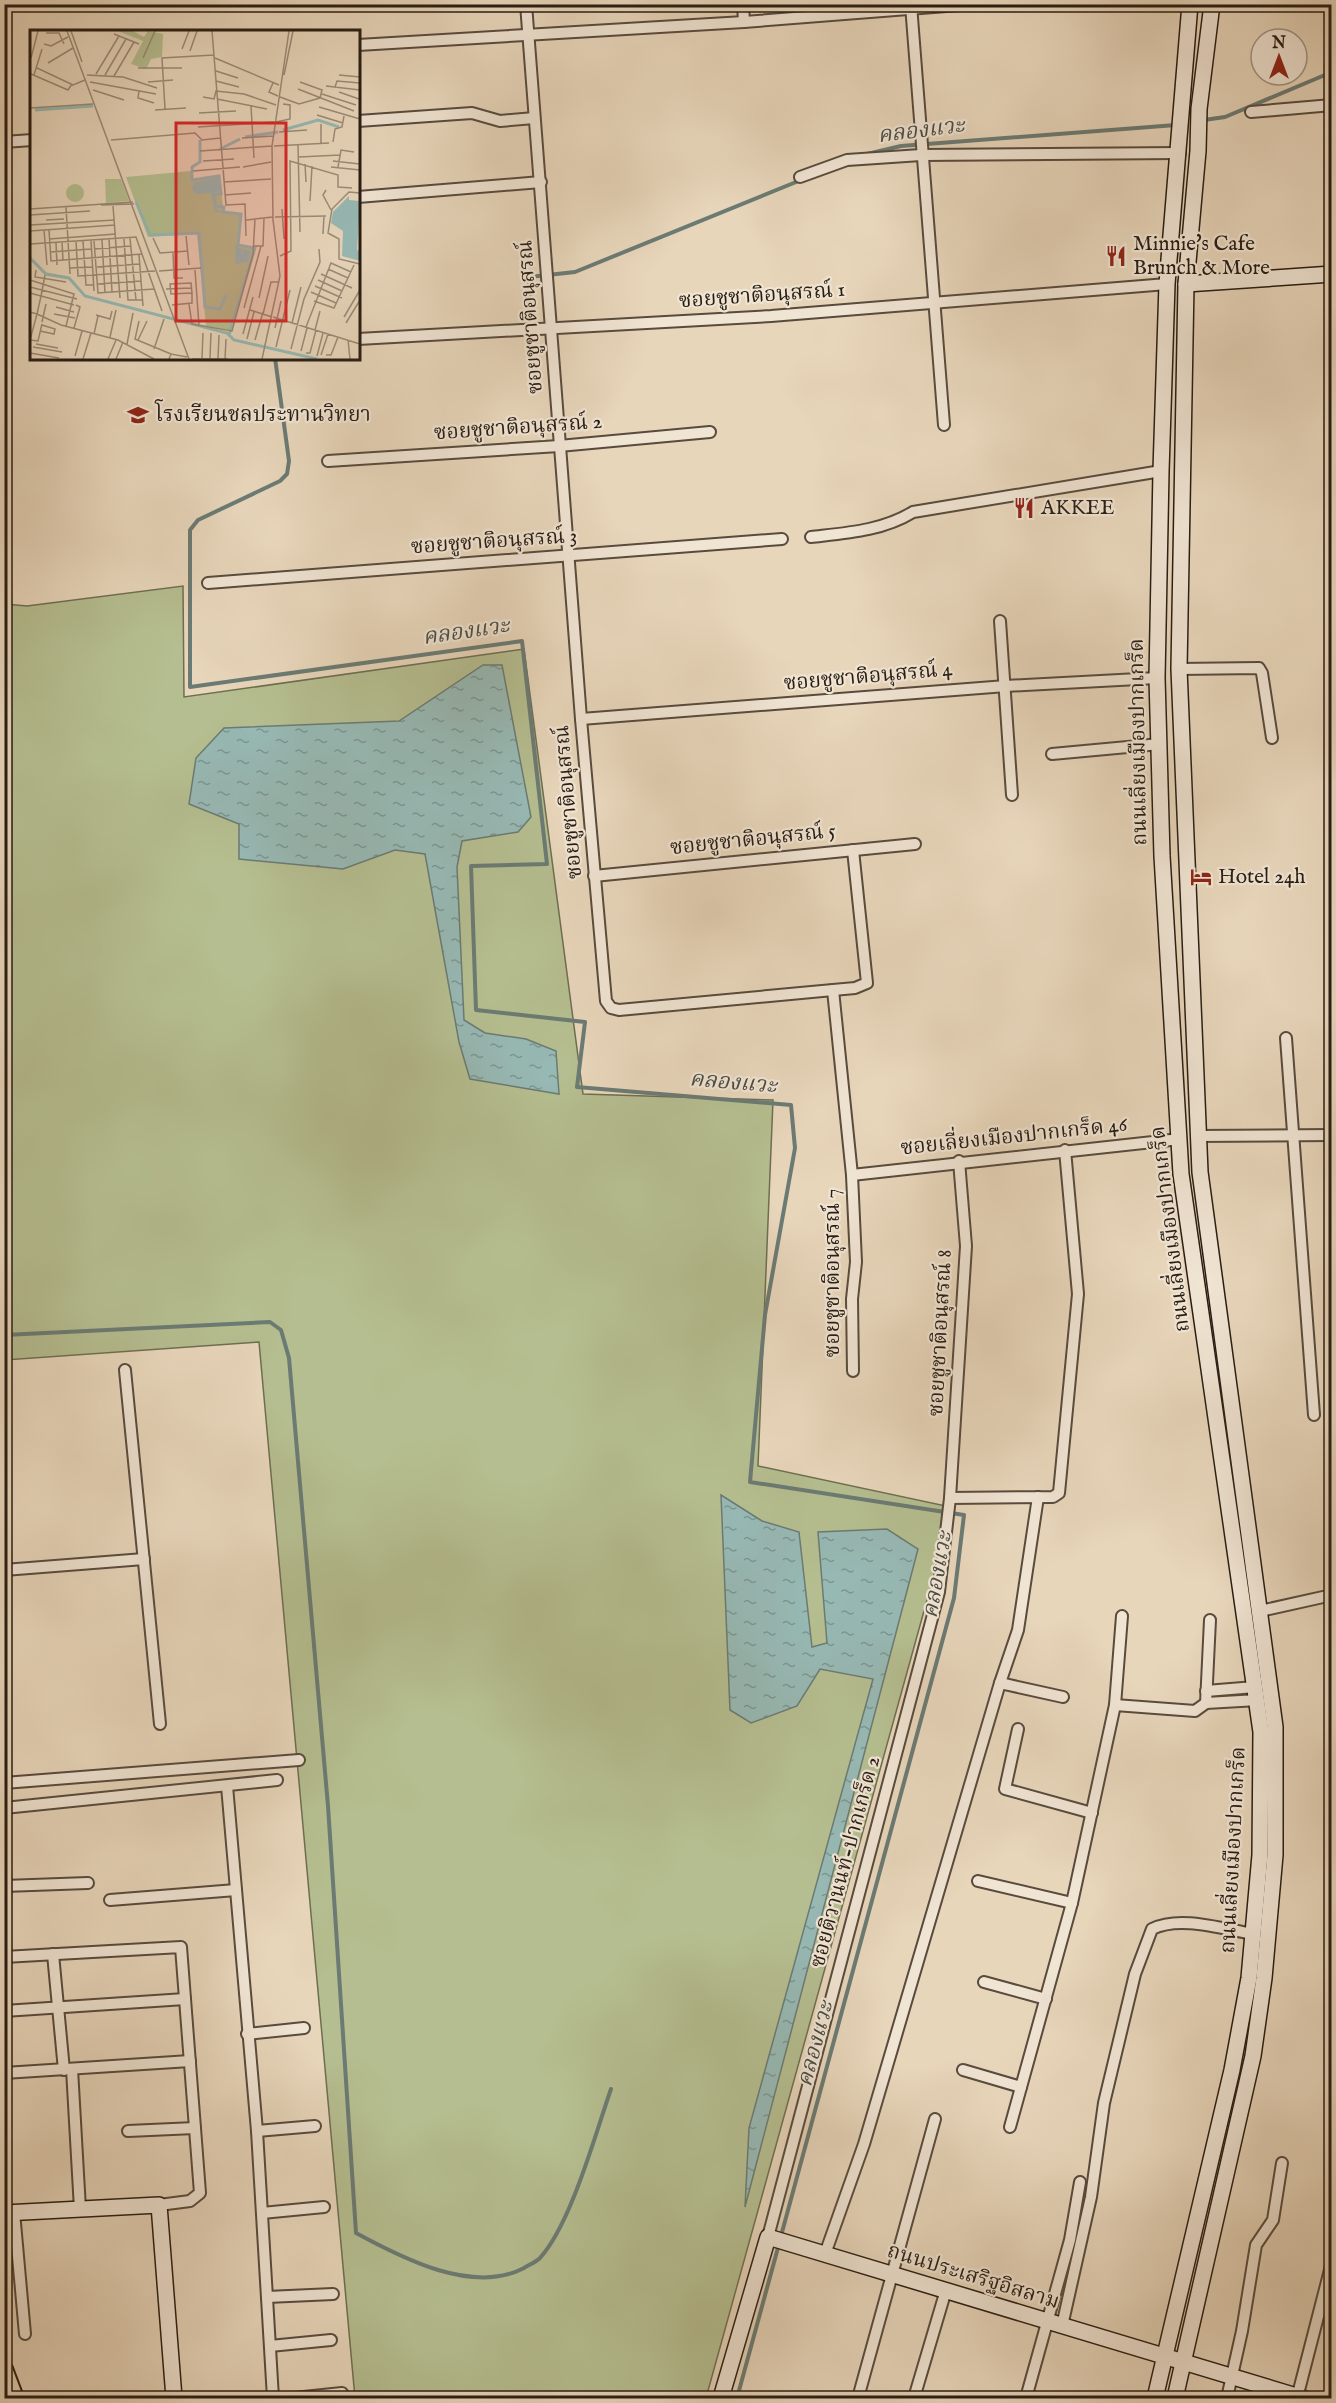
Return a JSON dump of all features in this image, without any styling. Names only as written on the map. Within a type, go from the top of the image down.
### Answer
[{"type":"main road","name":"ถนนเลี่ยงเมืองปากเกร็ด","points":[[1155,2398],[1232,2070],[1249,1978],[1260,1855],[1261,1732],[1181,1174],[1162,856],[1157,678],[1167,284],[1180,152],[1181,110],[1190,4]]},
{"type":"main road","name":"ถนนเลี่ยงเมืองปากเกร็ด","points":[[1174,2398],[1253,2056],[1264,1978],[1275,1855],[1275,1727],[1200,1172],[1179,669],[1186,284],[1198,151],[1199,109],[1212,4]]},
{"type":"main road","points":[[1186,284],[1332,274]]},
{"type":"main road","points":[[9,2212],[159,2205],[174,2398]]},
{"type":"main road","name":"ถนนประเสริฐอิสลาม","points":[[776,2239],[1299,2398]]},
{"type":"main road","name":"ซอยติวานนท์-ปากเกร็ด 2","points":[[721,2398],[776,2239]]},
{"type":"main road","points":[[4,2369],[15,2398]]},
{"type":"street","name":"ซอยชูชาติอนุสรณ์","points":[[526,4],[559,446],[606,1001],[611,1008],[619,1010],[833,990]]},
{"type":"street","points":[[743,4],[744,22]]},
{"type":"street","points":[[360,45],[527,33],[744,22],[844,10],[972,4]]},
{"type":"street","points":[[911,7],[944,425]]},
{"type":"street","points":[[1251,112],[1332,105]]},
{"type":"street","points":[[360,121],[472,113],[500,121],[534,118]]},
{"type":"street","points":[[4,142],[30,140]]},
{"type":"street","points":[[800,177],[847,160],[921,153],[1180,152]]},
{"type":"street","points":[[360,196],[541,182]]},
{"type":"street","name":"ซอยชูชาติอนุสรณ์ 1","points":[[360,339],[771,316],[933,301],[1167,284]]},
{"type":"street","name":"ซอยชูชาติอนุสรณ์ 2","points":[[328,461],[559,446],[710,432]]},
{"type":"street","points":[[811,537],[850,533],[893,523],[913,512],[1161,471]]},
{"type":"street","name":"ซอยชูชาติอนุสรณ์ 3","points":[[208,583],[782,539]]},
{"type":"street","points":[[1000,621],[1012,795]]},
{"type":"street","points":[[1179,669],[1258,668],[1262,673],[1272,738]]},
{"type":"street","name":"ซอยชูชาติอนุสรณ์ 4","points":[[581,719],[1006,686],[1157,678]]},
{"type":"street","points":[[1052,754],[1160,744]]},
{"type":"street","name":"ซอยชูชาติอนุสรณ์ 5","points":[[594,876],[915,844]]},
{"type":"street","points":[[852,1175],[833,990],[855,988],[867,983],[853,850]]},
{"type":"street","points":[[1286,1038],[1314,1414]]},
{"type":"street","points":[[1198,1136],[1332,1135]]},
{"type":"street","name":"ซอยเลี่ยงเมืองปากเกร็ด 46","points":[[852,1175],[959,1161],[1180,1139]]},
{"type":"street","points":[[950,1502],[1053,1497],[1059,1493],[1078,1294],[1065,1150]]},
{"type":"street","name":"ซอยชูชาติอนุสรณ์ 8","points":[[950,1502],[966,1246],[959,1161]]},
{"type":"street","name":"ซอยชูชาติอนุสรณ์ 7","points":[[852,1175],[856,1262],[852,1299],[853,1371]]},
{"type":"street","points":[[125,1370],[160,1724]]},
{"type":"street","points":[[825,2254],[867,2133],[1000,1683],[1018,1630],[1038,1497]]},
{"type":"street","name":"ซอยติวานนท์-ปากเกร็ด 2","points":[[776,2239],[939,1592],[950,1502]]},
{"type":"street","points":[[4,1570],[144,1559]]},
{"type":"street","points":[[1260,1611],[1332,1594]]},
{"type":"street","points":[[1010,2127],[1072,1903],[1092,1813],[1115,1705],[1122,1616]]},
{"type":"street","points":[[1206,1703],[1210,1620]]},
{"type":"street","points":[[1000,1683],[1063,1697]]},
{"type":"street","points":[[1206,1691],[1256,1693]]},
{"type":"street","points":[[1115,1705],[1195,1711],[1206,1703],[1256,1693]]},
{"type":"street","points":[[1018,1729],[1005,1789],[1092,1813]]},
{"type":"street","points":[[4,1783],[299,1760]]},
{"type":"street","points":[[4,1808],[277,1780]]},
{"type":"street","points":[[227,1786],[257,2131],[273,2398]]},
{"type":"street","points":[[978,1881],[1072,1903]]},
{"type":"street","points":[[4,1886],[88,1883]]},
{"type":"street","points":[[110,1900],[236,1890]]},
{"type":"street","points":[[1062,2326],[1090,2197],[1104,2103],[1135,1974],[1152,1929],[1164,1923],[1196,1925],[1253,1934]]},
{"type":"street","points":[[4,1957],[181,1947],[200,2193],[190,2201],[159,2205]]},
{"type":"street","points":[[53,1954],[58,2007],[68,2069],[80,2209]]},
{"type":"street","points":[[984,1982],[1046,1999]]},
{"type":"street","points":[[4,2011],[185,1999]]},
{"type":"street","points":[[247,2034],[304,2028]]},
{"type":"street","points":[[4,2073],[190,2061]]},
{"type":"street","points":[[963,2070],[1021,2088]]},
{"type":"street","points":[[858,2398],[935,2120]]},
{"type":"street","points":[[257,2131],[315,2126]]},
{"type":"street","points":[[128,2131],[195,2128]]},
{"type":"street","points":[[1227,2398],[1256,2246],[1273,2220],[1282,2163]]},
{"type":"street","points":[[1026,2398],[1070,2240],[1080,2182]]},
{"type":"street","points":[[262,2213],[324,2207]]},
{"type":"street","points":[[9,2212],[25,2334]]},
{"type":"street","points":[[1299,2398],[1332,2262]]},
{"type":"street","points":[[914,2398],[946,2290]]},
{"type":"street","points":[[267,2297],[333,2294]]},
{"type":"street","points":[[270,2346],[331,2340]]},
{"type":"street","points":[[294,2398],[342,2393]]},
{"type":"green space","points":[[183,586],[184,697],[524,649],[583,1094],[773,1100],[758,1466],[946,1506],[937,1564],[706,2398],[355,2398],[259,1342],[5,1360],[5,604],[27,606]]},
{"type":"water","points":[[483,665],[502,665],[531,817],[518,832],[462,841],[457,867],[464,1020],[485,1033],[526,1039],[556,1051],[559,1094],[470,1079],[459,1042],[425,854],[395,850],[343,869],[239,859],[239,824],[189,804],[196,758],[224,728],[399,721]]},
{"type":"water","points":[[721,1495],[762,1521],[799,1532],[812,1647],[827,1643],[818,1532],[887,1529],[918,1549],[745,2207],[749,2128],[873,1679],[820,1669],[797,1706],[751,1723],[730,1710]]},
{"type":"waterway","name":"คลองแวะ","points":[[1204,120],[1225,117],[1332,72]]},
{"type":"waterway","name":"คลองแวะ","points":[[867,154],[901,146],[1176,125]]},
{"type":"waterway","name":"คลองแวะ","points":[[531,316],[529,277],[575,272],[801,180]]},
{"type":"waterway","name":"คลองแวะ","points":[[275,360],[289,461],[287,474],[280,481],[198,520],[190,530],[190,687],[522,641],[547,864],[471,866],[476,1010],[585,1022],[577,1087],[791,1105],[795,1148],[765,1315],[750,1482],[964,1515],[954,1598],[781,2236]]},
{"type":"waterway","points":[[4,1335],[270,1322],[281,1330],[289,1358],[328,1806],[356,2233],[416,2262],[461,2275],[483,2277],[504,2275],[524,2268],[540,2258],[562,2224],[590,2154],[611,2089]]},
{"type":"waterway","name":"คลองแวะ","points":[[737,2398],[779,2244]]},
{"type":"place","name":"Minnie's Cafe Brunch & More","points":[[1116,256]]},
{"type":"place","name":"โรงเรียนชลประทานวิทยา","points":[[138,415]]},
{"type":"place","name":"AKKEE","points":[[1024,508]]},
{"type":"place","name":"Hotel 24h","points":[[1201,877]]}]
